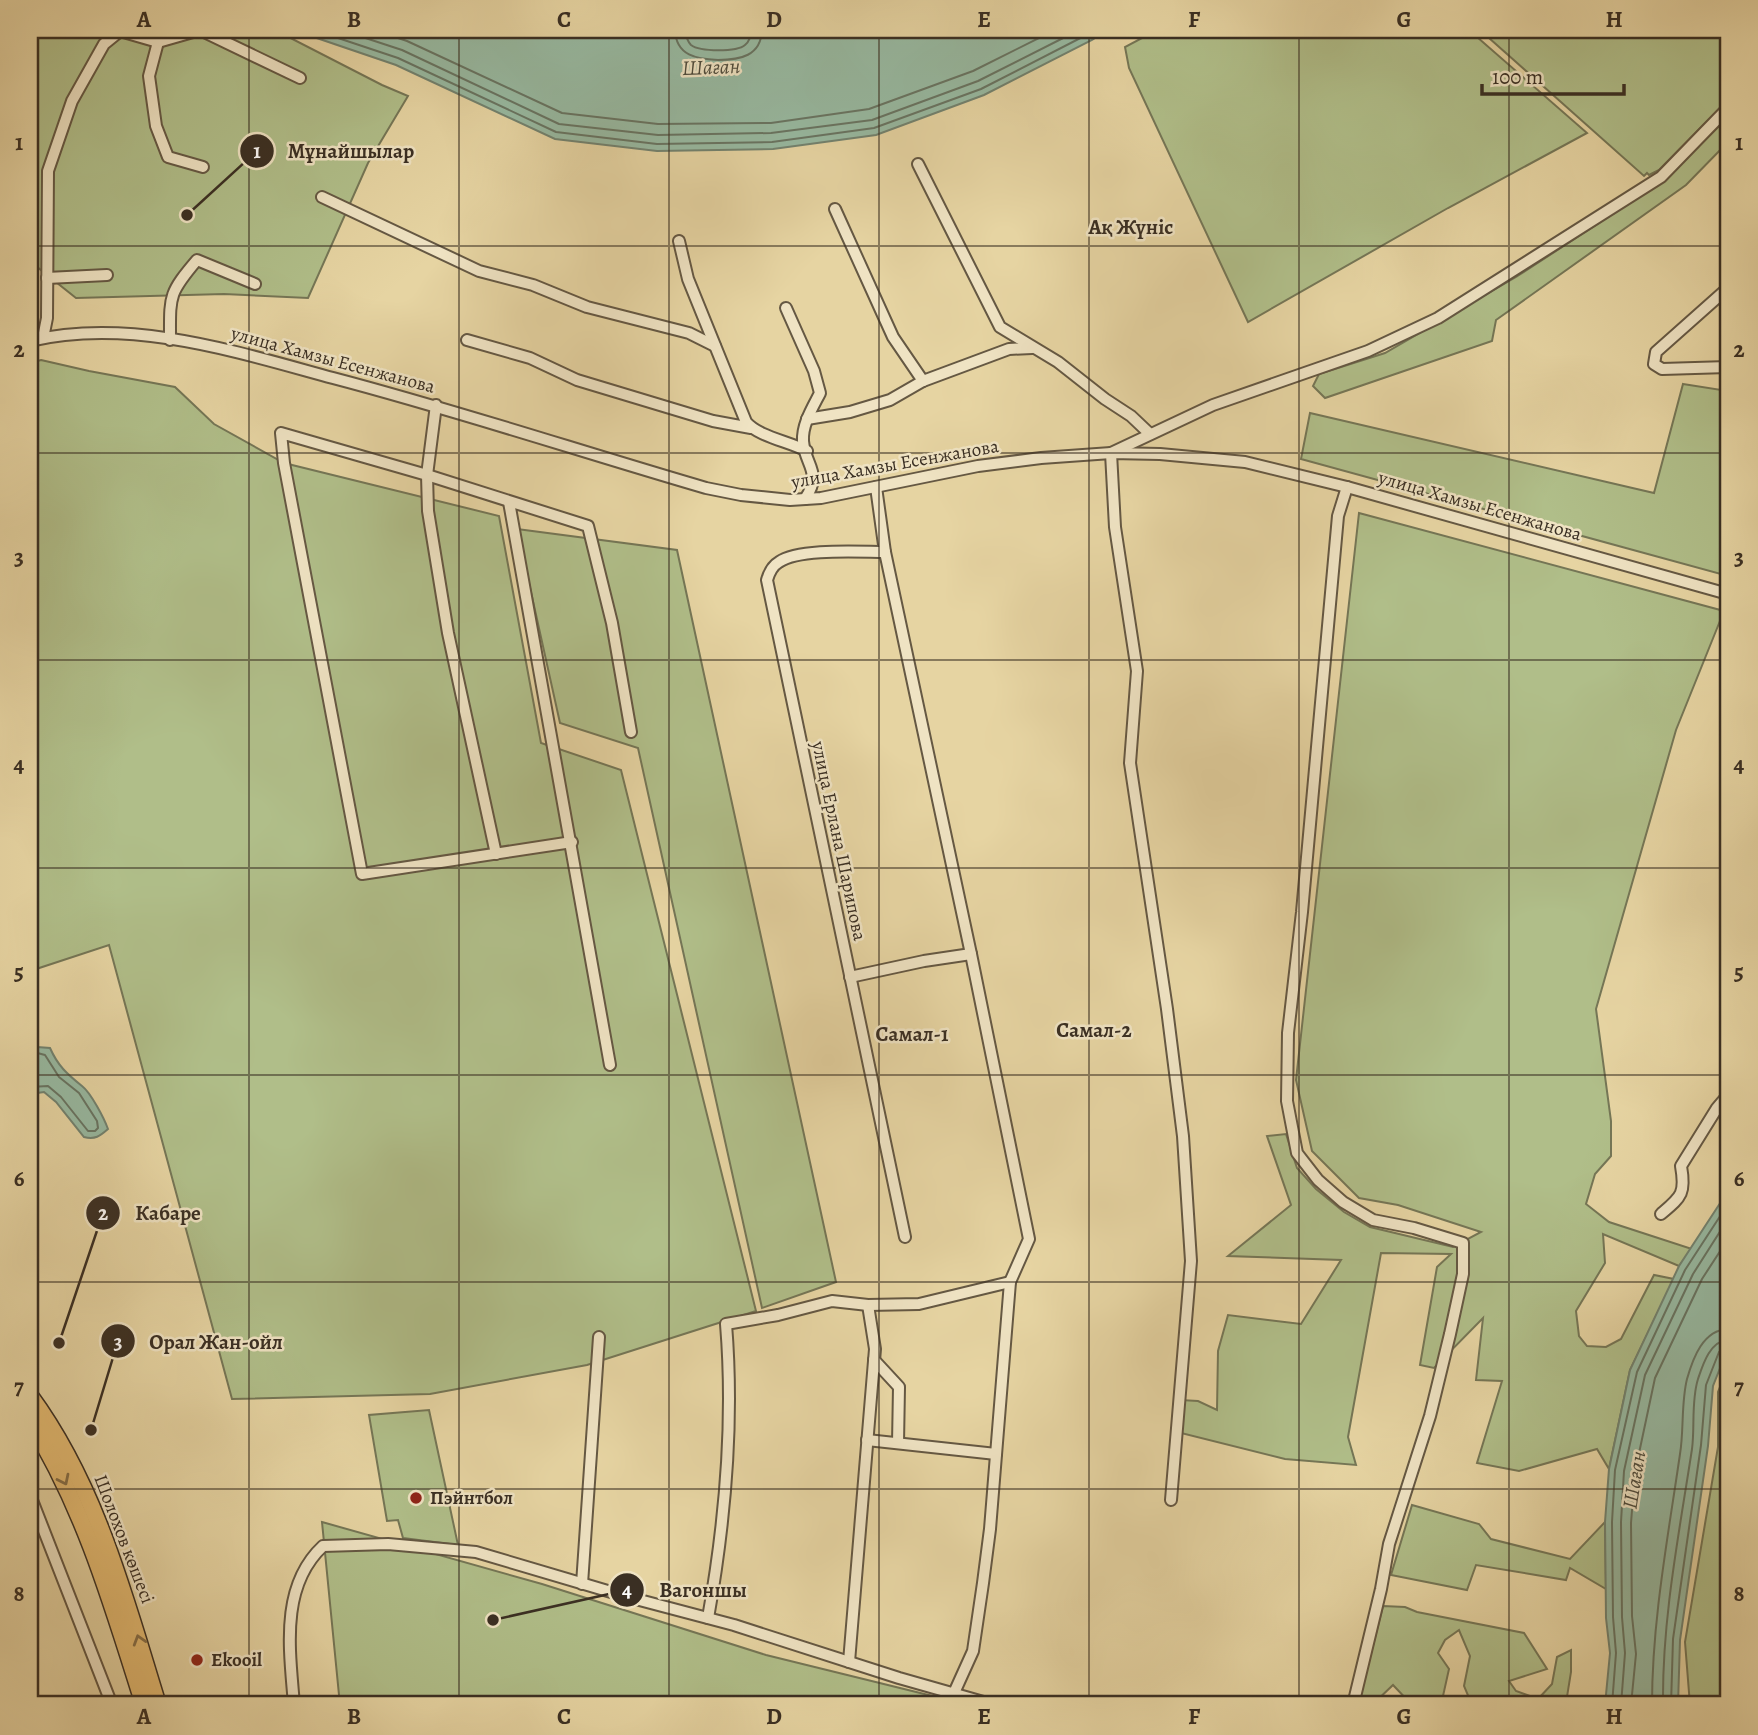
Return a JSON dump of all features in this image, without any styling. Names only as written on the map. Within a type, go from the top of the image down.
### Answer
[{"type":"highway","name":"Шолохов көшесі","points":[[30,1396],[84,1489],[117,1574],[158,1705]]},
{"type":"highway","name":"Шолохов көшесі","points":[[30,1421],[74,1501],[112,1605],[144,1705]]},
{"type":"street","points":[[43,338],[47,318],[48,171],[72,101],[104,44],[106,30]]},
{"type":"street","points":[[104,44],[120,31],[158,42],[200,30],[300,78]]},
{"type":"street","points":[[158,42],[149,76],[156,126],[168,157],[203,167]]},
{"type":"street","points":[[1171,1500],[1191,1261],[1183,1136],[1130,763],[1137,671],[1115,527],[1111,453],[1213,405],[1368,351],[1438,318],[1661,177],[1728,108]]},
{"type":"street","points":[[918,164],[1000,327],[1058,362],[1104,399],[1131,416],[1150,434]]},
{"type":"street","points":[[322,197],[479,271],[533,285],[587,307],[689,333],[715,346]]},
{"type":"street","points":[[835,209],[893,337],[923,381]]},
{"type":"street","points":[[679,241],[688,279],[746,422],[755,431],[807,451]]},
{"type":"street","points":[[170,340],[170,299],[178,282],[197,260],[255,284]]},
{"type":"street","points":[[47,278],[107,275]]},
{"type":"street","points":[[1728,288],[1656,352],[1654,363],[1662,369],[1728,367]]},
{"type":"street","points":[[786,308],[814,371],[820,393],[807,419],[803,441],[813,471],[813,488],[805,499]]},
{"type":"street","name":"улица Хамзы Есенжанова","points":[[30,341],[55,335],[104,334],[223,348],[436,405],[706,488],[790,500],[876,487],[978,466],[1111,453],[1160,454],[1245,462],[1348,487],[1728,594]]},
{"type":"street","points":[[467,340],[530,358],[577,380],[713,421],[751,428]]},
{"type":"street","points":[[807,419],[850,412],[890,400],[923,381],[1009,349],[1032,348]]},
{"type":"street","points":[[436,405],[427,475],[428,511],[448,633],[496,854]]},
{"type":"street","points":[[572,842],[362,874],[284,463],[281,433],[427,475],[588,526],[612,623],[631,732]]},
{"type":"street","points":[[876,487],[885,552],[1029,1239],[1010,1282],[990,1529],[973,1651],[954,1693]]},
{"type":"street","points":[[1348,487],[1338,516],[1302,912],[1287,1033],[1287,1101],[1297,1153],[1318,1180],[1343,1202],[1373,1220],[1414,1228],[1463,1243],[1463,1274],[1447,1346],[1430,1416],[1389,1544],[1381,1590],[1353,1705]]},
{"type":"street","points":[[509,502],[610,1065]]},
{"type":"street","name":"улица Ерлана Шарипова","points":[[885,552],[832,551],[787,557],[776,563],[767,580],[905,1237]]},
{"type":"street","points":[[850,977],[971,954]]},
{"type":"street","points":[[1661,1214],[1681,1197],[1684,1183],[1681,1166],[1728,1095]]},
{"type":"street","points":[[708,1618],[720,1537],[726,1465],[729,1384],[726,1324],[778,1315],[832,1301],[867,1305],[919,1304],[1010,1282]]},
{"type":"street","points":[[849,1662],[875,1349],[867,1305]]},
{"type":"street","points":[[582,1584],[598,1337]]},
{"type":"street","points":[[874,1360],[899,1387],[898,1443]]},
{"type":"street","points":[[867,1440],[996,1454]]},
{"type":"street","points":[[30,1495],[112,1705]]},
{"type":"street","points":[[294,1705],[289,1642],[291,1607],[301,1576],[323,1546],[388,1544],[476,1552],[708,1618],[994,1705]]},
{"type":"shaded area","points":[[30,30],[275,30],[408,96],[368,163],[308,298],[224,294],[76,298],[37,267],[30,275]]},
{"type":"shaded area","points":[[1157,30],[1469,30],[1587,133],[1448,208],[1248,322],[1129,68],[1125,47]]},
{"type":"shaded area","points":[[1480,30],[1728,30],[1728,100],[1659,170],[1644,176]]},
{"type":"shaded area","points":[[1728,117],[1728,142],[1686,185],[1496,320],[1492,341],[1325,398],[1313,386],[1319,374],[1385,353],[1516,277],[1665,180]]},
{"type":"shaded area","points":[[41,360],[175,387],[214,424],[284,463],[499,516],[541,743],[621,770],[756,1311],[587,1365],[430,1394],[232,1399],[109,945],[30,971],[30,363]]},
{"type":"shaded area","points":[[1683,384],[1728,391],[1728,576],[1301,459],[1310,413],[1654,493]]},
{"type":"shaded area","points":[[1359,513],[1724,611],[1676,730],[1596,1009],[1611,1121],[1611,1156],[1595,1174],[1586,1204],[1609,1222],[1692,1249],[1679,1266],[1603,1234],[1605,1263],[1576,1311],[1579,1336],[1587,1346],[1606,1347],[1621,1339],[1654,1275],[1674,1279],[1630,1370],[1609,1469],[1597,1449],[1519,1471],[1477,1463],[1502,1381],[1476,1380],[1483,1318],[1434,1368],[1420,1365],[1437,1267],[1451,1254],[1381,1253],[1348,1437],[1356,1465],[1285,1459],[1181,1433],[1181,1400],[1198,1401],[1217,1410],[1218,1351],[1228,1315],[1301,1324],[1341,1260],[1228,1256],[1291,1205],[1267,1136],[1286,1134],[1297,1168],[1316,1189],[1344,1212],[1370,1227],[1453,1247],[1481,1232],[1398,1205],[1359,1198],[1312,1151],[1296,1080]]},
{"type":"shaded area","points":[[517,529],[677,550],[836,1282],[762,1308],[638,748],[560,723]]},
{"type":"shaded area","points":[[1728,1367],[1728,1705],[1690,1705],[1685,1642],[1718,1447],[1718,1392]]},
{"type":"shaded area","name":"Пэйнтбол","points":[[429,1410],[458,1545],[403,1538],[398,1520],[387,1521],[369,1415]]},
{"type":"shaded area","points":[[1412,1505],[1479,1524],[1491,1539],[1570,1559],[1605,1522],[1606,1589],[1570,1568],[1566,1580],[1476,1565],[1467,1590],[1391,1575]]},
{"type":"shaded area","points":[[322,1522],[542,1584],[766,1655],[969,1705],[340,1705]]},
{"type":"shaded area","points":[[1383,1606],[1405,1607],[1417,1612],[1524,1633],[1547,1669],[1509,1681],[1516,1691],[1538,1699],[1552,1684],[1557,1657],[1571,1650],[1566,1703],[1472,1705],[1464,1686],[1470,1656],[1459,1630],[1445,1640],[1438,1653],[1449,1669],[1441,1705],[1412,1705],[1393,1685],[1372,1705],[1358,1705]]},
{"type":"water","name":"Шаған","points":[[299,30],[616,30],[731,34],[757,30],[1108,30],[984,95],[876,135],[773,149],[657,151],[555,139],[396,65]]},
{"type":"water","points":[[30,1043],[37,1047],[50,1048],[63,1069],[89,1094],[108,1129],[97,1137],[84,1137],[56,1102],[44,1092],[30,1094]]},
{"type":"water","name":"Шаған","points":[[1728,1191],[1728,1348],[1713,1386],[1708,1446],[1680,1640],[1678,1705],[1605,1705],[1610,1653],[1606,1618],[1605,1522],[1609,1469],[1630,1370],[1679,1266]]},
{"type":"place","name":"Мұнайшылар","points":[[187,215]]},
{"type":"place","name":"Кабаре","points":[[59,1343]]},
{"type":"place","name":"Орал Жан-ойл","points":[[91,1430]]},
{"type":"place","name":"Пэйнтбол","points":[[416,1498]]},
{"type":"place","name":"Вагоншы","points":[[493,1620]]},
{"type":"place","name":"Ekooil","points":[[197,1660]]},
{"type":"district","name":"Ақ Жүніс","points":[[1131,227]]},
{"type":"district","name":"Самал-2","points":[[1094,1030]]},
{"type":"district","name":"Самал-1","points":[[912,1034]]}]
